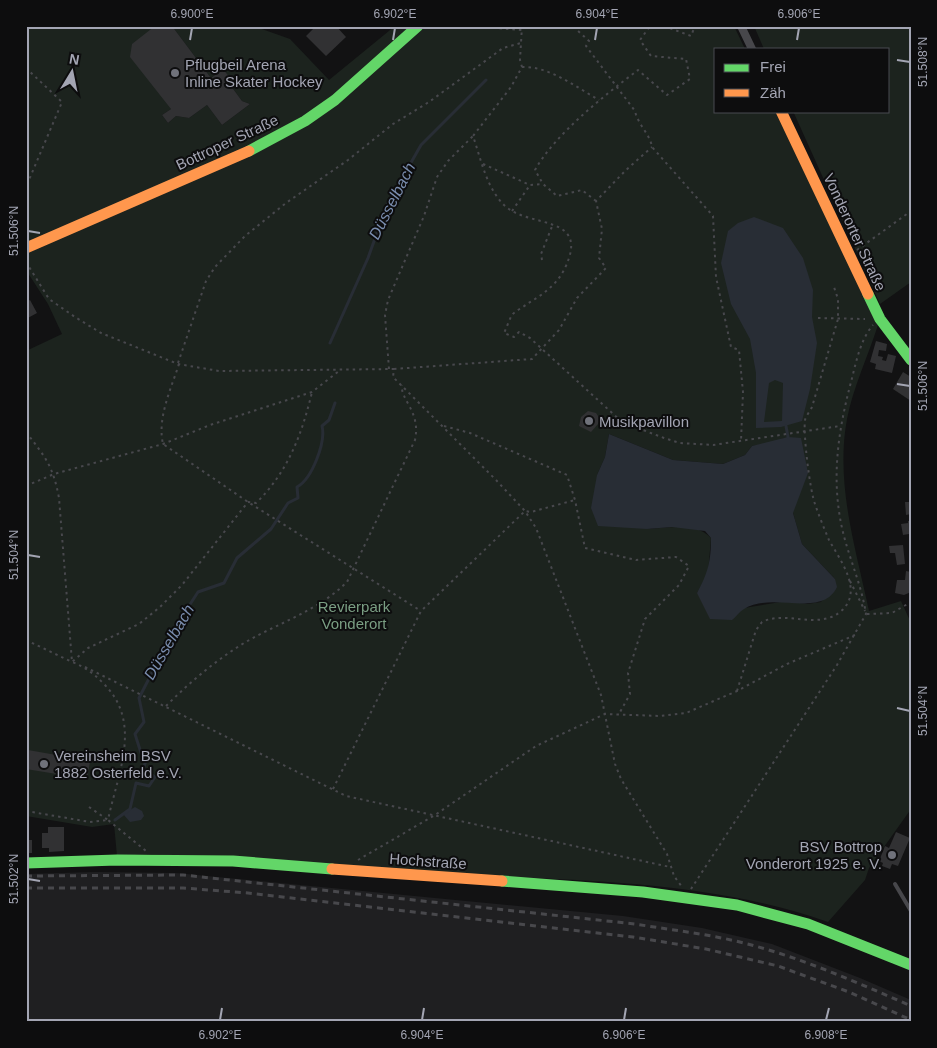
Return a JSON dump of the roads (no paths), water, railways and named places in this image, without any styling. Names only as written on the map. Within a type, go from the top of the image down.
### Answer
[{"type":"street","name":"Bottroper Straße","points":[[26,248],[221,163],[299,124],[336,100],[418,26]]},
{"type":"street","points":[[741,26],[752,48]]},
{"type":"street","name":"Vonderorter Straße","points":[[781,112],[880,319],[911,360]]},
{"type":"street","name":"Hochstraße","points":[[26,863],[156,860],[233,861],[554,884],[686,897],[765,911],[823,930],[911,966]]},
{"type":"lane","points":[[895,884],[911,911]]},
{"type":"waterway","name":"Düsselbach","points":[[330,343],[368,258],[387,205],[421,145],[486,80]]},
{"type":"waterway","name":"Düsselbach","points":[[115,820],[130,809],[136,783],[149,786],[155,777],[143,769],[147,758],[141,753],[135,734],[144,722],[139,698],[176,626],[198,592],[224,583],[237,558],[271,529],[288,503],[298,498],[297,487],[303,483],[317,460],[322,441],[322,426],[329,420],[335,403]]},
{"type":"waterway","points":[[786,426],[788,437]]},
{"type":"railway","points":[[26,876],[183,875],[635,924],[717,937],[766,949],[829,971],[911,1006]]},
{"type":"railway","points":[[26,888],[183,888],[248,893],[633,937],[706,949],[778,966],[849,992],[911,1020]]},
{"type":"place","name":"Pflugbeil Arena Inline Skater Hockey","points":[[175,73]]},
{"type":"place","name":"Musikpavillon","points":[[589,421]]},
{"type":"place","name":"Vereinsheim BSV 1882 Osterfeld e.V.","points":[[44,764]]},
{"type":"place","name":"BSV Bottrop Vonderort 1925 e. V.","points":[[892,855]]},
{"type":"park label","name":"Revierpark Vonderort","points":[[354,614]]}]
